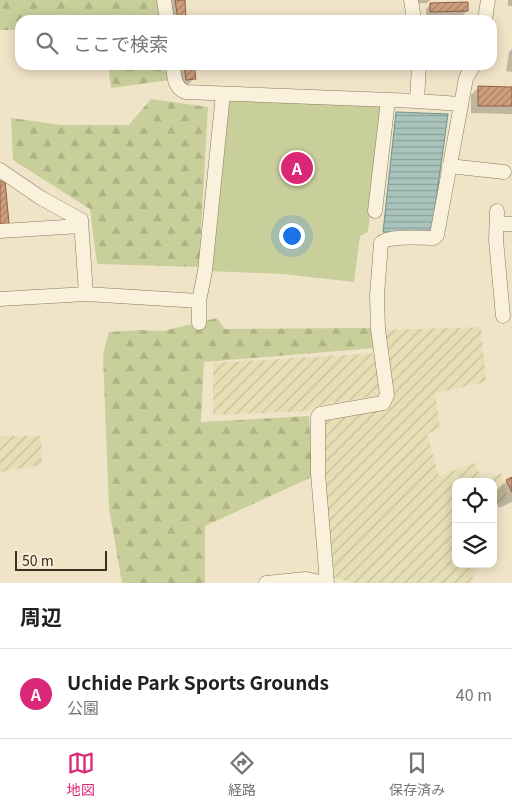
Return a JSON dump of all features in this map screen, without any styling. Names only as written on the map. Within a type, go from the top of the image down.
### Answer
[{"type":"street","points":[[164,0],[166,15]]},
{"type":"street","points":[[411,0],[413,15]]},
{"type":"street","points":[[486,15],[488,0]]},
{"type":"street","points":[[173,70],[177,87],[182,91],[460,104]]},
{"type":"street","points":[[417,101],[419,70]]},
{"type":"street","points":[[266,583],[306,579],[326,583],[323,516],[318,473],[318,417],[320,414],[383,403],[386,400],[387,395],[378,329],[377,296],[381,243],[391,238],[432,238],[436,236],[460,104],[466,78],[471,70]]},
{"type":"street","points":[[199,323],[199,301],[205,271],[223,94]]},
{"type":"street","points":[[375,211],[388,100]]},
{"type":"street","points":[[449,166],[504,172]]},
{"type":"street","points":[[0,170],[41,198],[81,220],[86,294]]},
{"type":"street","points":[[503,316],[498,275],[497,218],[512,224]]},
{"type":"street","points":[[0,231],[81,226]]},
{"type":"street","points":[[0,299],[86,294],[199,301]]},
{"type":"shaded area","points":[[481,327],[486,382],[435,393],[440,428],[427,434],[439,476],[475,463],[481,478],[452,478],[452,568],[477,568],[470,583],[356,583],[329,577],[322,417],[385,405],[383,330]]},
{"type":"shaded area","points":[[376,353],[382,395],[315,406],[309,411],[213,415],[213,363]]},
{"type":"shaded area","points":[[41,436],[42,465],[0,472],[0,437]]},
{"type":"shaded area","points":[[501,473],[508,499],[497,504],[497,478],[487,478]]},
{"type":"green space","points":[[0,0],[160,0],[162,15],[15,15],[15,30],[0,30]]},
{"type":"green space","points":[[109,70],[169,70],[170,80],[111,88]]},
{"type":"green space","points":[[227,97],[382,104],[368,232],[360,236],[354,282],[283,274],[209,271]]},
{"type":"green space","points":[[151,99],[208,107],[199,267],[97,264],[90,209],[13,160],[11,118],[62,125],[129,125]]},
{"type":"green space","points":[[217,318],[225,329],[373,328],[375,348],[204,362],[201,422],[309,416],[312,477],[205,526],[205,583],[122,583],[109,508],[103,355],[109,332],[163,331]]},
{"type":"water","points":[[396,112],[448,114],[432,229],[429,232],[383,232]]},
{"type":"building","points":[[175,0],[185,0],[186,15],[177,15]]},
{"type":"building","points":[[468,2],[468,11],[430,12],[430,3]]},
{"type":"building","points":[[185,70],[195,70],[196,79],[186,80]]},
{"type":"building","points":[[478,86],[512,87],[512,106],[478,106]]},
{"type":"building","points":[[0,181],[5,181],[9,223],[0,224]]},
{"type":"building","points":[[512,477],[512,492],[506,480]]},
{"type":"place","name":"Uchide Park Sports Grounds","points":[[297,168]]}]
